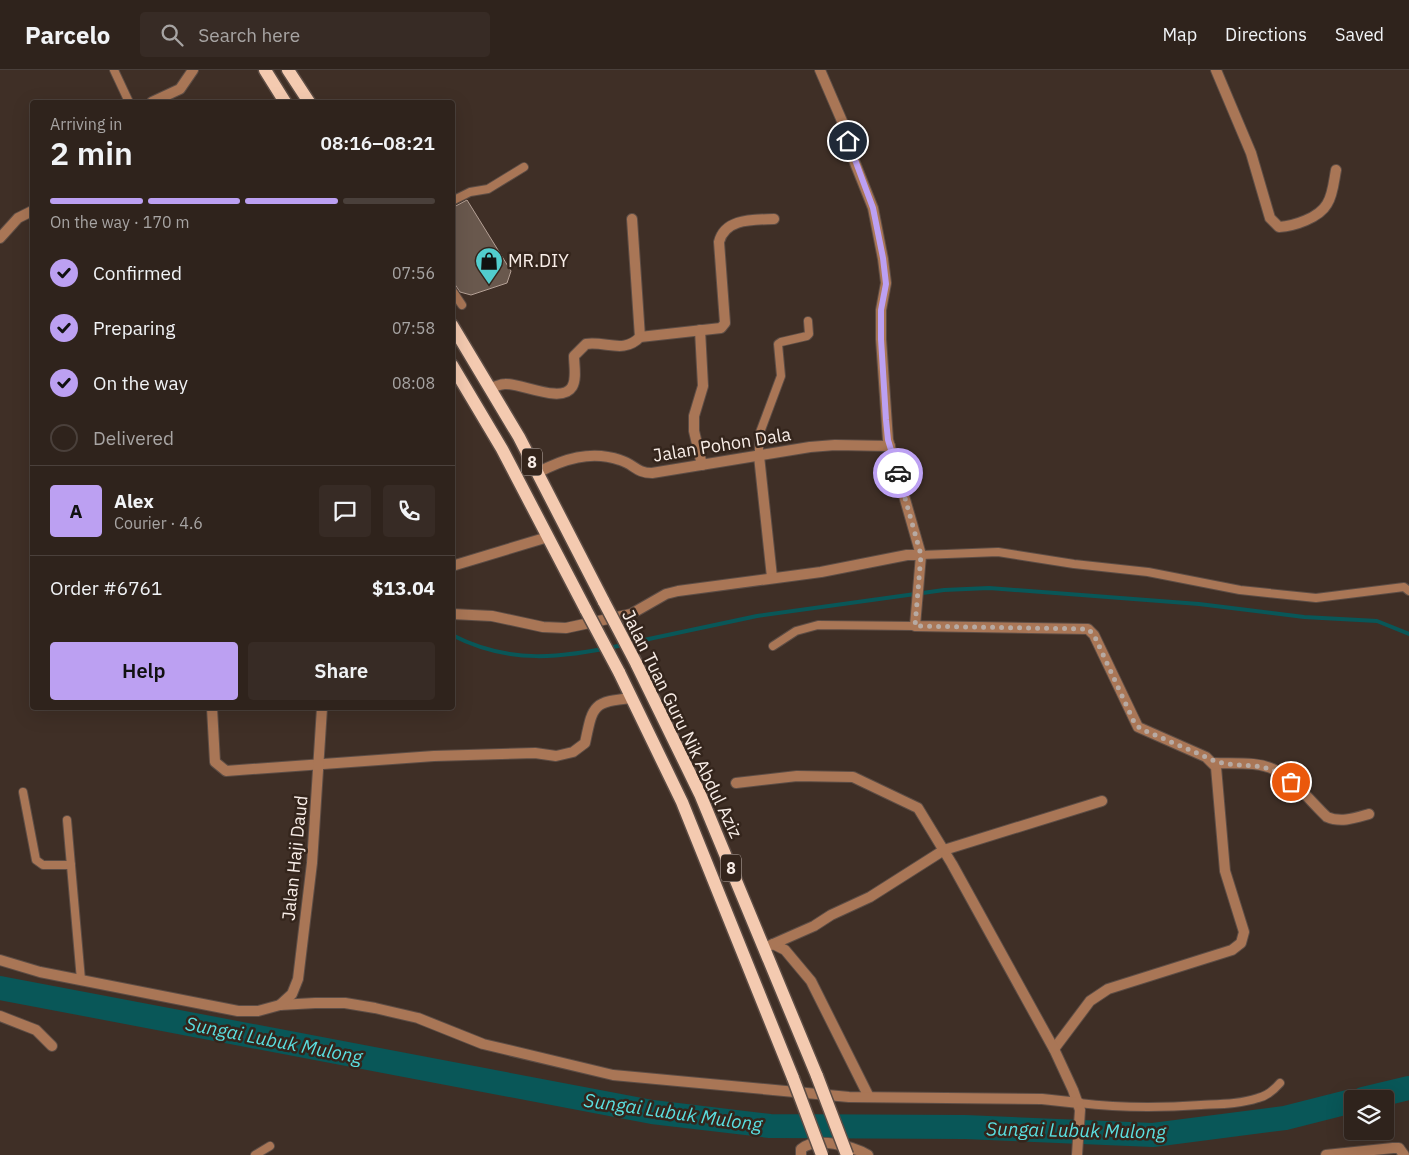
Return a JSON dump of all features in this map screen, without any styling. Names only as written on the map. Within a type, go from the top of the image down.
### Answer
[{"type":"main road","points":[[265,70],[284,100]]},
{"type":"main road","points":[[288,70],[308,100]]},
{"type":"main road","name":"Jalan Tuan Guru Nik Abdul Aziz","points":[[455,330],[490,388],[537,473],[636,663],[700,794],[768,946],[847,1155]]},
{"type":"main road","name":"Jalan Tuan Guru Nik Abdul Aziz","points":[[455,370],[502,449],[619,672],[682,802],[822,1155]]},
{"type":"street","points":[[156,100],[180,89],[192,70]]},
{"type":"street","points":[[820,70],[845,128],[851,153],[873,208],[883,258],[886,284],[881,310],[881,339],[890,446],[921,555],[915,626],[1088,629],[1094,635],[1138,727],[1206,757],[1214,763],[1261,766],[1274,769],[1291,782],[1327,817],[1333,820],[1341,821],[1370,814]]},
{"type":"street","points":[[1216,70],[1251,153],[1270,218],[1279,227],[1290,226],[1318,213],[1327,204],[1336,170]]},
{"type":"street","points":[[0,238],[18,218],[30,212]]},
{"type":"street","points":[[632,219],[640,337]]},
{"type":"street","points":[[490,388],[508,384],[555,394],[564,393],[572,388],[574,382],[574,356],[581,347],[592,343],[623,347],[630,345],[640,337],[700,330],[718,330],[725,324],[719,242],[721,235],[726,229],[744,220],[774,219]]},
{"type":"street","points":[[700,330],[703,386],[694,416],[694,431],[702,465]]},
{"type":"street","name":"Jalan Pohon Dala","points":[[537,473],[561,461],[578,457],[604,456],[619,459],[641,473],[652,474],[835,445],[890,446]]},
{"type":"street","points":[[759,456],[772,577]]},
{"type":"street","points":[[455,565],[548,537]]},
{"type":"street","points":[[455,614],[492,616],[543,627],[566,628],[631,614],[666,594],[772,577],[820,572],[907,555],[921,555]]},
{"type":"street","points":[[212,710],[214,762],[226,771],[434,756],[535,753],[556,756],[573,752],[585,743],[590,716],[595,707],[607,700],[632,698]]},
{"type":"street","name":"Jalan Haji Daud","points":[[280,1005],[292,994],[298,979],[312,863],[320,764],[322,710]]},
{"type":"street","points":[[1054,1049],[1090,1001],[1108,989],[1232,950],[1241,943],[1244,932],[1225,871],[1217,772],[1214,763]]},
{"type":"street","points":[[736,783],[797,776],[853,777],[918,808],[944,850],[1054,1049],[1079,1106],[1077,1155]]},
{"type":"street","points":[[768,946],[814,926],[831,915],[870,896],[944,850],[1102,801]]},
{"type":"street","points":[[768,946],[785,950],[811,981],[869,1097]]},
{"type":"street","points":[[0,960],[40,972],[238,1011],[258,1011],[280,1005],[345,1003],[375,1008],[418,1018],[483,1044],[563,1065],[613,1075],[750,1089],[869,1097],[1042,1099],[1079,1106]]},
{"type":"street","points":[[0,1016],[36,1030],[52,1046]]},
{"type":"street","points":[[801,1155],[801,1149],[805,1146],[833,1144],[849,1146],[868,1155]]},
{"type":"street","points":[[1326,1155],[1393,1148],[1399,1148],[1404,1155]]},
{"type":"lane","points":[[114,70],[128,100]]},
{"type":"lane","points":[[455,200],[470,192],[488,189],[524,167]]},
{"type":"lane","points":[[455,294],[462,305]]},
{"type":"lane","points":[[759,456],[760,435],[782,376],[778,344],[807,336],[809,334],[808,321]]},
{"type":"lane","points":[[921,555],[998,552],[1074,564],[1148,572],[1240,590],[1316,598],[1404,587],[1409,590]]},
{"type":"lane","points":[[773,646],[796,631],[818,625],[915,626]]},
{"type":"lane","points":[[23,792],[36,860],[43,865],[71,865]]},
{"type":"lane","points":[[67,820],[81,980]]},
{"type":"lane","points":[[1079,1106],[1153,1108],[1235,1103],[1259,1098],[1271,1093],[1280,1083]]},
{"type":"lane","points":[[255,1155],[270,1146]]},
{"type":"building","points":[[467,200],[511,271],[507,283],[471,295],[460,292],[455,284],[455,206]]},
{"type":"waterway","points":[[630,643],[757,616],[944,590],[989,588],[1199,604],[1304,617],[1377,621],[1409,634]]},
{"type":"waterway","points":[[455,636],[473,645],[516,655],[536,656],[579,653],[623,645]]},
{"type":"waterway","name":"Sungai Lubuk Mulong","points":[[0,988],[652,1112],[770,1126],[965,1127],[1153,1135],[1285,1118],[1344,1103]]},
{"type":"waterway","name":"Sungai Lubuk Mulong","points":[[1394,1092],[1409,1088]]},
{"type":"way so far","points":[[898,473],[921,555],[915,626],[1088,629],[1094,635],[1135,724],[1141,729],[1206,757],[1214,763],[1261,766],[1274,769],[1291,782]]},
{"type":"place","name":"MR.DIY","points":[[489,285]]},
{"type":"route","points":[[848,141],[873,208],[883,258],[886,284],[881,310],[881,339],[886,420],[888,440],[898,473]]}]
